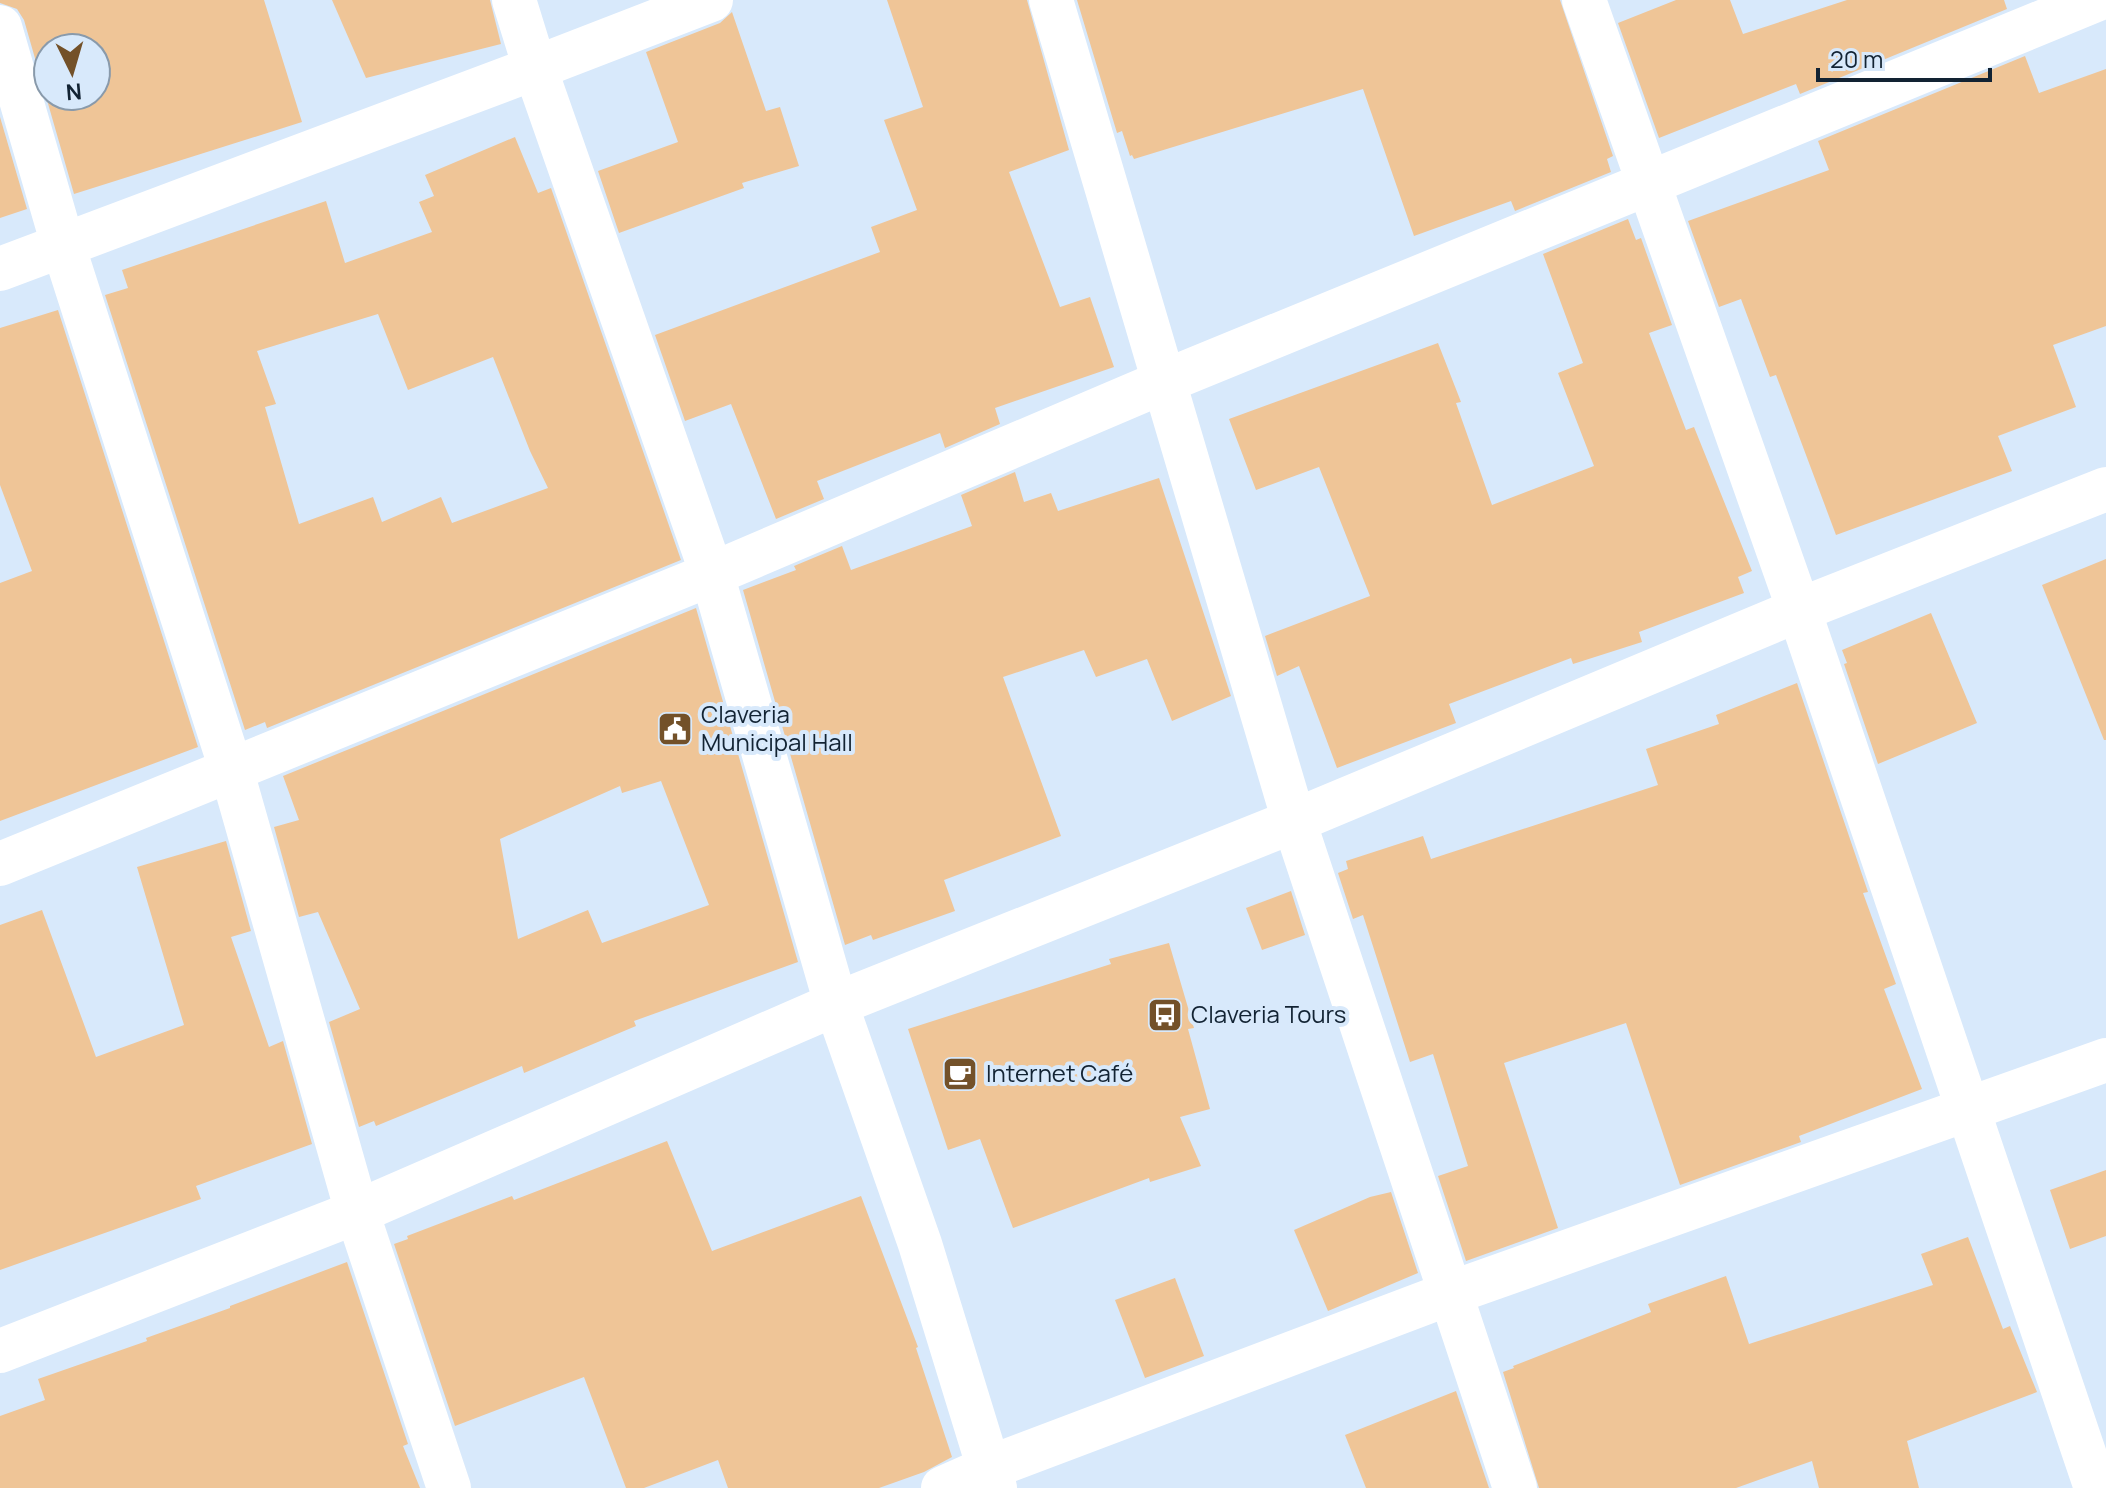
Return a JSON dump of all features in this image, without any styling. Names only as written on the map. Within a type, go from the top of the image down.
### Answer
[{"type":"street","points":[[514,0],[712,574],[836,1004],[920,1244],[992,1478]]},
{"type":"street","points":[[0,269],[711,0]]},
{"type":"street","points":[[1051,0],[1294,821],[1515,1488]]},
{"type":"street","points":[[1584,0],[1799,610],[2096,1488]]},
{"type":"street","points":[[0,864],[232,772],[712,574],[1163,382],[2096,0]]},
{"type":"street","points":[[0,27],[63,245],[232,772],[357,1212],[449,1488]]},
{"type":"street","points":[[0,1351],[357,1212],[836,1004],[1294,821],[1799,610],[2106,489]]},
{"type":"street","points":[[943,1488],[992,1478],[1451,1293],[2106,1060]]},
{"type":"building","points":[[0,0],[264,0],[302,122],[74,194],[50,112],[112,112],[112,32],[32,32],[32,48],[24,20],[17,9],[0,3]]},
{"type":"building","points":[[332,0],[490,0],[501,44],[366,78]]},
{"type":"building","points":[[887,0],[1027,0],[1069,150],[1009,172],[1060,307],[1090,297],[1114,367],[995,408],[1000,424],[945,448],[940,433],[817,481],[824,499],[776,519],[731,404],[685,421],[655,335],[880,252],[871,227],[917,210],[884,120],[923,107]]},
{"type":"building","points":[[1077,0],[1560,0],[1613,156],[1607,159],[1611,172],[1515,211],[1511,201],[1414,236],[1363,89],[1134,159],[1130,156],[1122,131],[1117,133]]},
{"type":"building","points":[[1676,0],[1730,0],[1743,34],[1847,0],[2004,0],[2007,9],[1800,94],[1796,84],[1659,138],[1618,23]]},
{"type":"building","points":[[732,12],[766,111],[780,107],[799,166],[742,183],[744,188],[619,233],[598,171],[678,142],[646,52],[720,23]]},
{"type":"building","points":[[2025,56],[2039,93],[2106,69],[2106,326],[2053,345],[2076,407],[1998,436],[2012,471],[1836,535],[1776,375],[1770,377],[1741,299],[1719,307],[1688,221],[1829,170],[1818,141]]},
{"type":"building","points":[[0,117],[27,209],[0,218]]},
{"type":"building","points":[[515,137],[538,193],[551,188],[681,560],[267,728],[265,722],[245,730],[105,295],[128,288],[122,270],[326,201],[345,263],[432,232],[419,202],[434,196],[425,175]],"holes":[[[378,314],[408,390],[493,357],[548,488],[452,523],[441,497],[382,522],[373,497],[299,524],[265,407],[276,404],[257,351]]]},
{"type":"building","points":[[1628,219],[1636,240],[1641,238],[1672,325],[1649,333],[1686,430],[1694,427],[1752,571],[1738,577],[1744,593],[1639,632],[1642,642],[1573,664],[1571,658],[1449,704],[1456,723],[1337,768],[1299,666],[1277,676],[1265,636],[1370,596],[1319,467],[1256,490],[1229,419],[1438,343],[1461,402],[1456,403],[1492,505],[1594,466],[1558,373],[1583,363],[1543,254]]},
{"type":"building","points":[[58,310],[198,747],[0,821],[0,583],[32,571],[0,485],[0,328]]},
{"type":"building","points":[[1015,472],[1024,502],[1051,493],[1058,511],[1159,478],[1231,696],[1172,721],[1147,659],[1096,677],[1084,650],[1003,677],[1061,836],[944,880],[955,911],[873,940],[871,935],[845,945],[743,590],[796,570],[794,566],[842,546],[851,570],[972,526],[961,495]]},
{"type":"building","points":[[2106,559],[2106,740],[2104,740],[2042,585]]},
{"type":"building","points":[[696,608],[798,962],[634,1021],[636,1026],[524,1073],[522,1066],[376,1126],[374,1121],[359,1127],[329,1022],[360,1009],[318,912],[299,917],[274,827],[299,820],[283,776]],"holes":[[[661,781],[709,905],[602,943],[588,910],[518,939],[500,839],[620,786],[622,793]]]},
{"type":"building","points":[[1931,613],[1977,723],[1878,764],[1842,650]]},
{"type":"building","points":[[1797,683],[1868,892],[1863,893],[1896,984],[1884,989],[1922,1089],[1799,1136],[1801,1142],[1680,1185],[1626,1023],[1504,1063],[1558,1228],[1466,1261],[1438,1176],[1468,1166],[1433,1054],[1410,1062],[1363,915],[1353,919],[1338,873],[1348,869],[1346,861],[1423,836],[1431,859],[1658,785],[1646,749],[1719,724],[1716,715]]},
{"type":"building","points":[[226,841],[251,931],[231,937],[269,1047],[283,1041],[312,1144],[196,1186],[201,1199],[0,1270],[0,925],[42,910],[96,1057],[184,1025],[137,867]]},
{"type":"building","points":[[1291,891],[1305,935],[1262,950],[1246,908]]},
{"type":"building","points":[[1169,943],[1194,1028],[1188,1029],[1210,1109],[1180,1117],[1201,1166],[1150,1182],[1149,1178],[1013,1228],[980,1139],[948,1150],[908,1029],[1111,964],[1109,959]]},
{"type":"building","points":[[667,1141],[712,1251],[861,1196],[918,1347],[952,1457],[924,1472],[879,1488],[728,1488],[718,1460],[644,1488],[626,1488],[584,1377],[455,1426],[394,1244],[408,1239],[407,1236],[512,1196],[514,1200]]},
{"type":"building","points":[[2106,1170],[2106,1236],[2070,1249],[2050,1190]]},
{"type":"building","points":[[1391,1192],[1418,1273],[1328,1311],[1294,1230],[1370,1197]]},
{"type":"building","points":[[1968,1237],[2003,1329],[2010,1326],[2037,1392],[1907,1441],[1919,1488],[1819,1488],[1812,1461],[1736,1488],[1539,1488],[1503,1372],[1513,1366],[1651,1312],[1648,1304],[1726,1276],[1749,1344],[1933,1285],[1921,1254]]},
{"type":"building","points":[[347,1262],[408,1444],[403,1446],[420,1488],[0,1488],[0,1416],[45,1400],[38,1379],[147,1341],[146,1338]]},
{"type":"building","points":[[1175,1278],[1204,1356],[1145,1378],[1115,1300]]},
{"type":"building","points":[[1456,1391],[1489,1488],[1366,1488],[1345,1435]]},
{"type":"place","name":"Claveria Municipal Hall","points":[[675,729]]},
{"type":"place","name":"Claveria Tours","points":[[1165,1015]]},
{"type":"place","name":"Internet Café","points":[[960,1074]]}]
